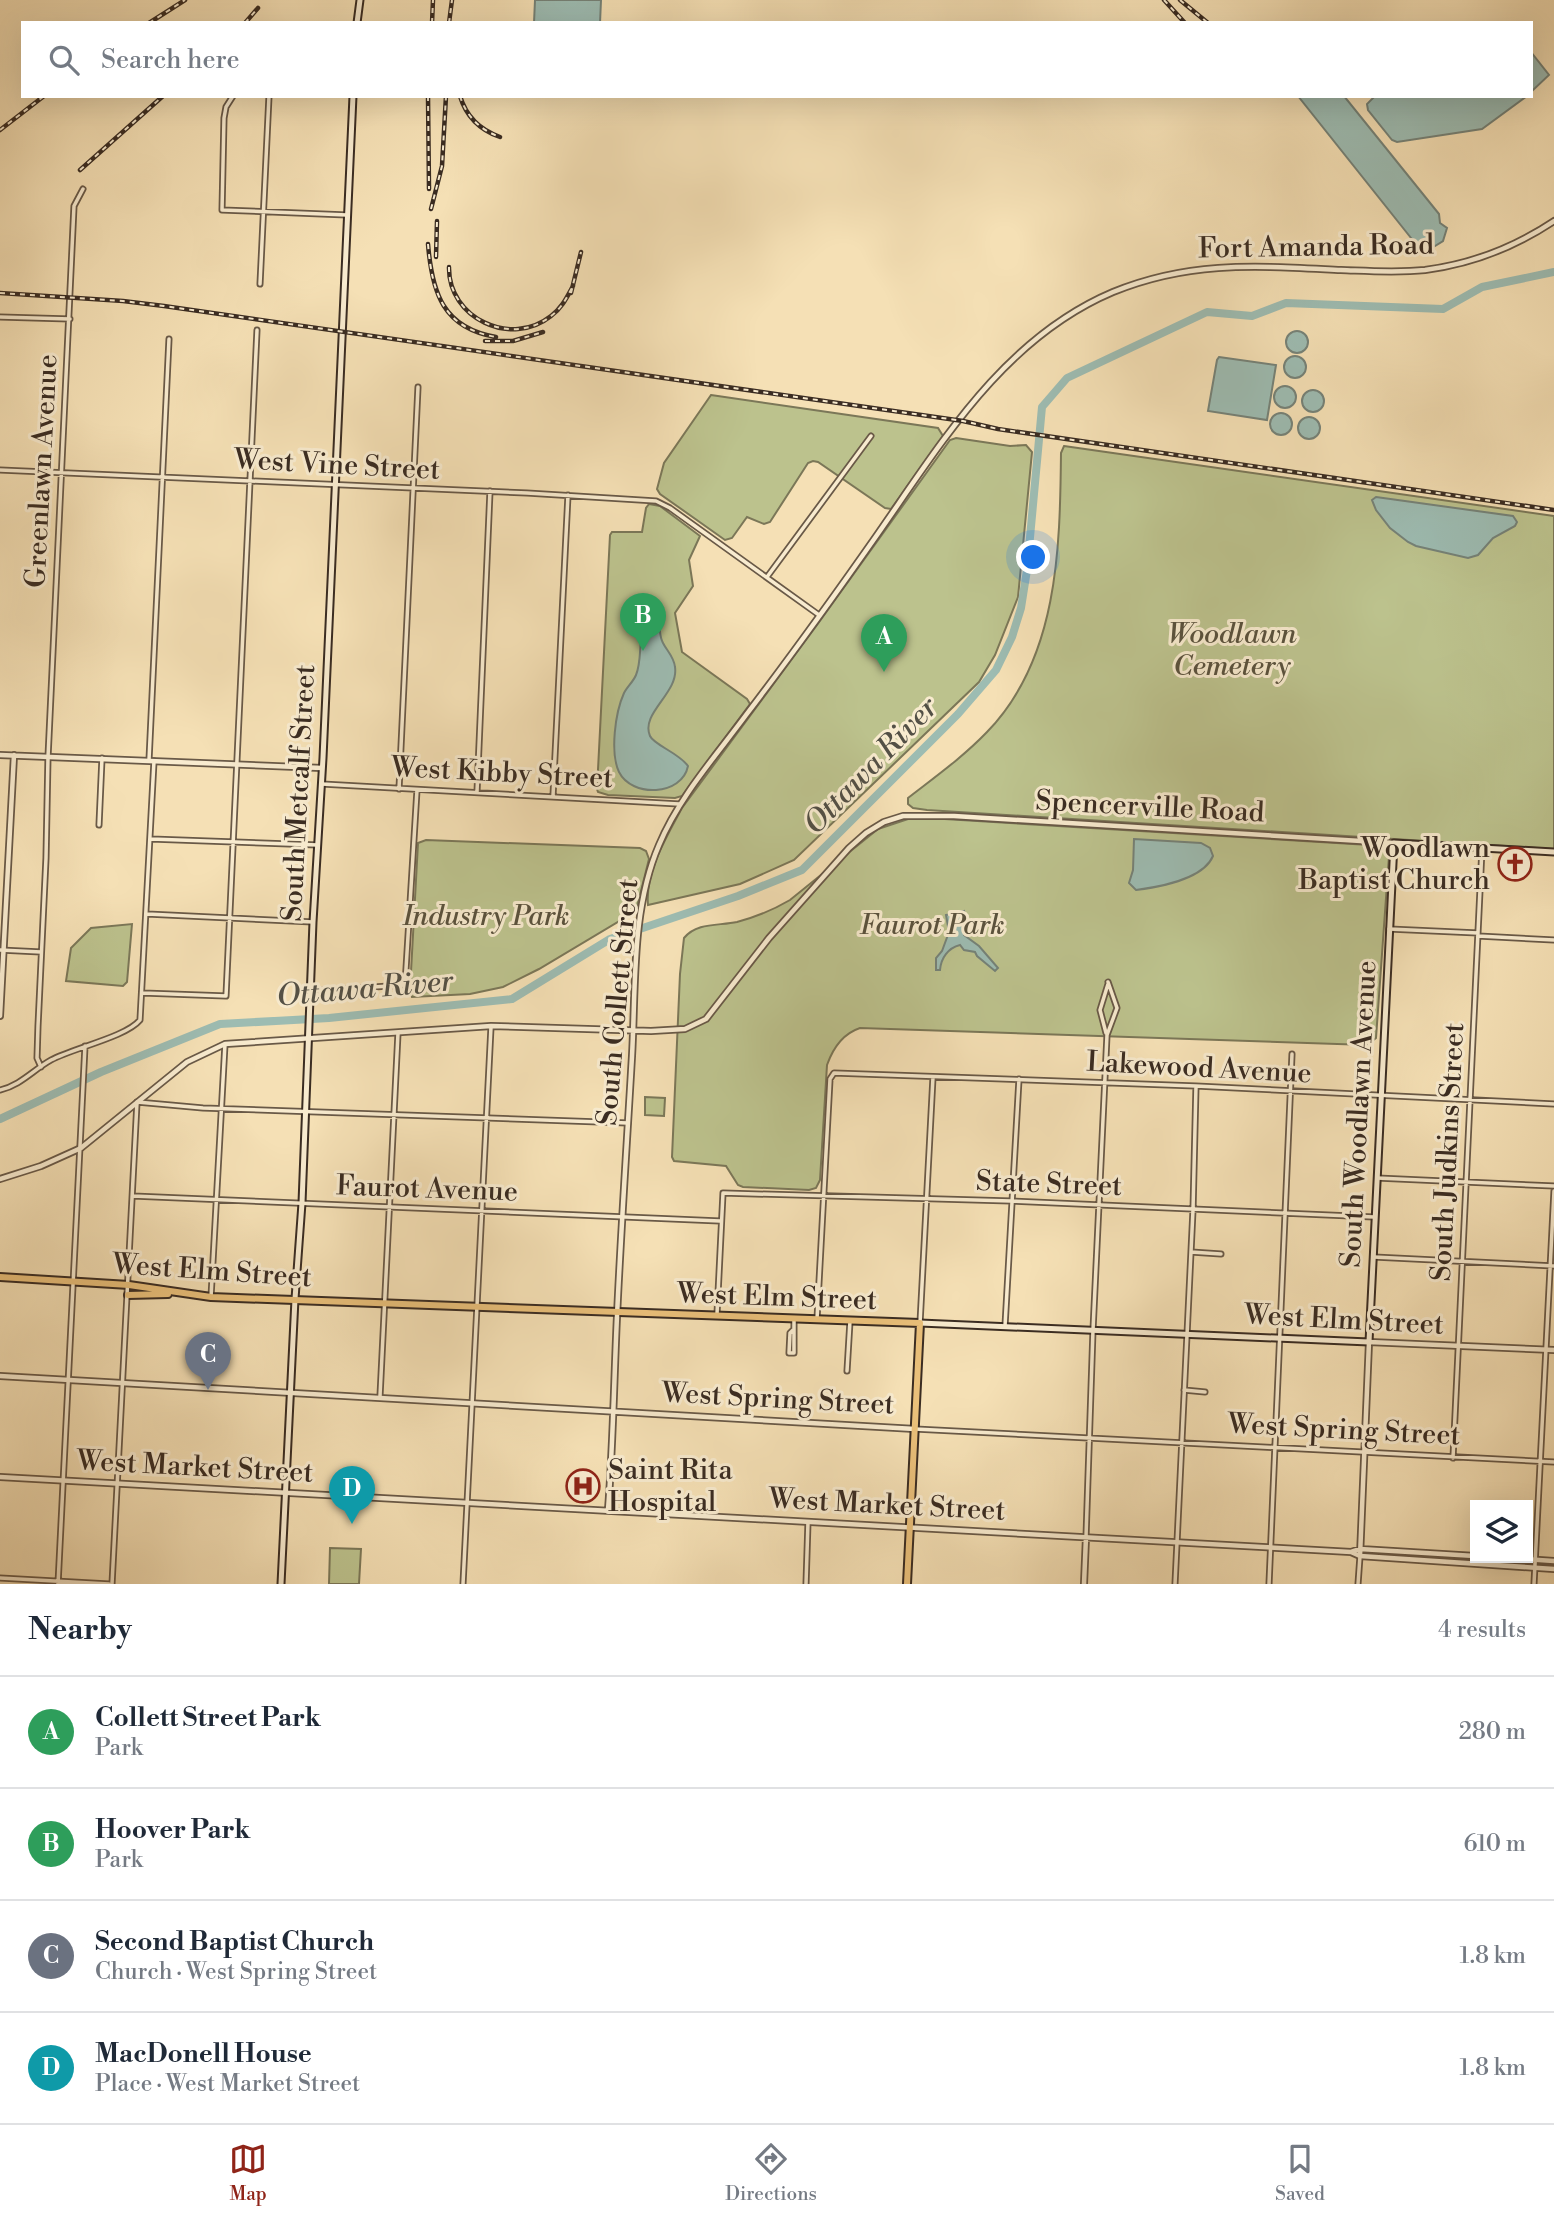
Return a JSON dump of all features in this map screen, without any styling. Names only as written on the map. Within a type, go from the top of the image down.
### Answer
[{"type":"main road","points":[[357,21],[360,0]]},
{"type":"main road","name":"South Metcalf Street","points":[[281,1584],[302,1203],[353,98]]},
{"type":"main road","name":"Spencerville Road","points":[[1395,843],[1554,852]]},
{"type":"main road","name":"South Woodlawn Avenue","points":[[1369,1342],[1395,843]]},
{"type":"main road","name":"West Elm Street","points":[[0,1277],[129,1285],[211,1297],[617,1310],[1369,1342]]},
{"type":"main road","points":[[128,1295],[175,1293]]},
{"type":"main road","points":[[907,1584],[920,1323]]},
{"type":"street","points":[[232,98],[226,107],[224,126],[222,210],[347,215]]},
{"type":"street","points":[[260,284],[269,98]]},
{"type":"street","name":"Greenlawn Avenue","points":[[41,1066],[37,1058],[37,1046],[61,472],[74,206],[83,189]]},
{"type":"street","name":"Fort Amanda Road","points":[[957,425],[986,386],[1027,345],[1076,310],[1131,285],[1188,270],[1242,266],[1423,270],[1490,255],[1521,241],[1554,221]]},
{"type":"street","points":[[0,317],[69,319]]},
{"type":"street","points":[[143,993],[226,996],[257,330]]},
{"type":"street","points":[[0,1090],[16,1084],[41,1066],[139,1022],[151,839],[169,339]]},
{"type":"street","points":[[399,789],[418,387]]},
{"type":"street","name":"South Collett Street","points":[[608,1510],[639,943],[642,901],[654,856],[679,804],[957,425]]},
{"type":"street","points":[[767,577],[871,436]]},
{"type":"street","name":"West Vine Street","points":[[0,470],[656,500],[819,615]]},
{"type":"street","points":[[477,792],[490,491]]},
{"type":"street","points":[[553,796],[568,495]]},
{"type":"street","points":[[0,755],[323,768]]},
{"type":"street","points":[[0,1016],[13,755]]},
{"type":"street","points":[[99,825],[102,758]]},
{"type":"street","name":"West Kibby Street","points":[[322,785],[679,804]]},
{"type":"street","points":[[311,991],[405,985],[417,790]]},
{"type":"street","name":"Spencerville Road","points":[[225,1044],[491,1026],[682,1030],[706,1019],[769,938],[849,848],[872,829],[889,820],[910,815],[1395,843]]},
{"type":"street","points":[[151,839],[317,845]]},
{"type":"street","name":"South Judkins Street","points":[[1453,1458],[1482,847]]},
{"type":"street","points":[[147,914],[313,922]]},
{"type":"street","points":[[1389,929],[1554,940]]},
{"type":"street","points":[[2,950],[41,952]]},
{"type":"street","points":[[1084,1584],[1107,1035],[1117,1008],[1108,982],[1100,1010],[1107,1035]]},
{"type":"street","points":[[463,1584],[491,1026]]},
{"type":"street","points":[[380,1396],[398,1032]]},
{"type":"street","points":[[0,1179],[41,1166],[81,1148],[187,1062],[225,1044],[211,1297]]},
{"type":"street","points":[[58,1583],[85,1046]]},
{"type":"street","points":[[1269,1584],[1292,1054]]},
{"type":"street","name":"Lakewood Avenue","points":[[823,1195],[831,1077],[834,1073],[1105,1082],[1554,1104]]},
{"type":"street","points":[[920,1323],[933,1077]]},
{"type":"street","points":[[1005,1326],[1019,1079]]},
{"type":"street","points":[[1175,1584],[1193,1210],[1196,1086]]},
{"type":"street","points":[[137,1102],[221,1108],[628,1123]]},
{"type":"street","points":[[0,1578],[110,1584],[129,1285],[137,1102]]},
{"type":"street","points":[[1377,1178],[1554,1189],[1534,1584]]},
{"type":"street","name":"State Street","points":[[720,1221],[723,1193],[1011,1201],[1374,1217]]},
{"type":"street","points":[[817,1320],[823,1195]]},
{"type":"street","name":"Faurot Avenue","points":[[133,1196],[720,1221]]},
{"type":"street","points":[[717,1314],[720,1221]]},
{"type":"street","points":[[1191,1252],[1221,1254]]},
{"type":"street","points":[[1372,1256],[1552,1266]]},
{"type":"street","points":[[793,1330],[790,1333],[789,1353],[794,1353],[794,1319]]},
{"type":"street","points":[[847,1371],[850,1321]]},
{"type":"street","name":"West Elm Street","points":[[1369,1342],[1554,1350]]},
{"type":"street","name":"South Woodlawn Avenue","points":[[1360,1556],[1369,1342]]},
{"type":"street","name":"West Spring Street","points":[[0,1376],[1365,1454],[1554,1462]]},
{"type":"street","points":[[1184,1390],[1205,1392]]},
{"type":"street","name":"West Market Street","points":[[0,1477],[1351,1552],[1360,1556],[1554,1569]]},
{"type":"street","points":[[806,1584],[808,1522]]},
{"type":"street","name":"West Market Street","points":[[1351,1552],[1360,1549],[1470,1556]]},
{"type":"street","points":[[1358,1584],[1360,1556]]},
{"type":"street","points":[[1535,1559],[1554,1561]]},
{"type":"green space","points":[[711,395],[938,428],[943,436],[891,509],[885,508],[813,461],[808,463],[770,522],[764,524],[747,517],[732,538],[725,540],[660,494],[657,489],[664,463]]},
{"type":"green space","points":[[956,438],[1010,446],[1026,445],[1032,452],[1018,597],[995,655],[979,682],[794,860],[740,884],[648,905],[653,867],[682,808],[950,440]]},
{"type":"green space","name":"Woodlawn Cemetery","points":[[1064,446],[1554,516],[1554,849],[927,810],[913,808],[908,804],[908,798],[987,732],[1011,703],[1028,671],[1041,637],[1056,565],[1061,453]]},
{"type":"green space","points":[[649,504],[660,506],[700,536],[689,560],[693,586],[675,613],[682,652],[747,699],[750,704],[682,796],[675,798],[608,795],[598,792],[597,789],[610,535],[612,532],[642,532]]},
{"type":"green space","name":"Faurot Park","points":[[928,818],[1386,846],[1390,849],[1376,1038],[1367,1045],[860,1028],[839,1042],[827,1065],[820,1180],[816,1188],[743,1187],[738,1185],[726,1166],[674,1161],[672,1157],[680,974],[684,938],[695,929],[737,922],[777,907],[790,900],[878,829],[908,819]]},
{"type":"green space","name":"Industry Park","points":[[426,840],[640,848],[646,851],[649,859],[636,911],[539,969],[503,987],[470,994],[412,997],[410,990],[418,843]]},
{"type":"green space","points":[[132,924],[127,982],[123,986],[66,981],[71,948],[91,928]]},
{"type":"green space","points":[[645,1097],[665,1098],[664,1116],[645,1115]]},
{"type":"green space","points":[[330,1548],[361,1549],[359,1584],[329,1584]]},
{"type":"water","points":[[535,0],[601,0],[600,21],[534,21]]},
{"type":"water","points":[[1533,55],[1549,75],[1533,90]]},
{"type":"water","points":[[1300,98],[1346,98],[1439,214],[1440,223],[1447,228],[1443,241],[1427,251],[1419,248]]},
{"type":"water","points":[[1373,98],[1524,98],[1482,129],[1397,142],[1392,140],[1368,110],[1367,104]]},
{"type":"water","points":[[1297,331],[1305,334],[1308,342],[1305,350],[1297,353],[1289,350],[1286,342],[1289,334]]},
{"type":"water","points":[[1295,356],[1303,359],[1306,367],[1303,375],[1295,378],[1287,375],[1284,367],[1287,359]]},
{"type":"water","points":[[1219,357],[1276,365],[1267,420],[1208,411]]},
{"type":"water","points":[[1285,386],[1293,389],[1296,397],[1293,405],[1285,408],[1277,405],[1274,397],[1277,389]]},
{"type":"water","points":[[1313,390],[1321,393],[1324,401],[1321,409],[1313,412],[1305,409],[1302,401],[1305,393]]},
{"type":"water","points":[[1281,413],[1289,416],[1292,424],[1289,432],[1281,435],[1273,432],[1270,424],[1273,416]]},
{"type":"water","points":[[1309,417],[1317,420],[1320,428],[1317,436],[1309,439],[1301,436],[1298,428],[1301,420]]},
{"type":"water","points":[[1376,497],[1513,516],[1517,522],[1515,526],[1493,538],[1478,555],[1468,558],[1408,542],[1390,528],[1376,510],[1372,500]]},
{"type":"water","points":[[647,618],[655,618],[657,621],[662,640],[675,667],[671,686],[650,719],[650,736],[688,766],[677,783],[656,790],[634,786],[625,780],[619,772],[615,754],[618,711],[624,693],[635,678]]},
{"type":"water","points":[[1134,839],[1201,843],[1210,848],[1213,856],[1208,864],[1190,877],[1136,890],[1129,883],[1133,870]]},
{"type":"water","points":[[964,911],[964,935],[979,946],[998,968],[995,971],[975,952],[964,950],[960,945],[949,951],[940,970],[936,970],[936,958],[942,951],[949,932],[946,915]]},
{"type":"waterway","name":"Ottawa River","points":[[0,1119],[101,1072],[220,1024],[329,1018],[512,999],[610,939],[738,896],[802,870],[958,714],[996,670],[1012,637],[1021,608],[1042,407],[1067,378],[1207,312],[1252,316],[1286,303],[1443,309],[1482,287],[1554,272]]},
{"type":"railway","points":[[152,21],[185,0]]},
{"type":"railway","points":[[432,21],[433,0]]},
{"type":"railway","points":[[449,21],[452,0]]},
{"type":"railway","points":[[1164,0],[1183,21]]},
{"type":"railway","points":[[1180,0],[1206,21]]},
{"type":"railway","points":[[247,21],[258,8]]},
{"type":"railway","points":[[0,130],[41,98]]},
{"type":"railway","points":[[80,170],[161,98]]},
{"type":"railway","points":[[428,98],[429,189]]},
{"type":"railway","points":[[431,209],[442,166],[446,98]]},
{"type":"railway","points":[[461,98],[475,121],[500,137]]},
{"type":"railway","points":[[436,257],[437,221]]},
{"type":"railway","points":[[428,244],[437,293],[452,317],[464,326],[496,337]]},
{"type":"railway","points":[[571,293],[581,252]]},
{"type":"railway","points":[[449,267],[451,285],[459,301],[485,323],[501,328],[518,329],[535,325],[551,316],[561,306],[573,286]]},
{"type":"railway","points":[[0,293],[164,306],[963,421],[998,429],[1554,510]]},
{"type":"railway","points":[[485,341],[513,341],[543,332]]},
{"type":"place","name":"Hoover Park","points":[[643,651]]},
{"type":"place","name":"Collett Street Park","points":[[884,672]]},
{"type":"place","name":"Woodlawn Baptist Church","points":[[1515,864]]},
{"type":"place","name":"Second Baptist Church","points":[[208,1390]]},
{"type":"place","name":"Saint Rita Hospital","points":[[583,1486]]},
{"type":"place","name":"MacDonell House","points":[[352,1524]]}]
